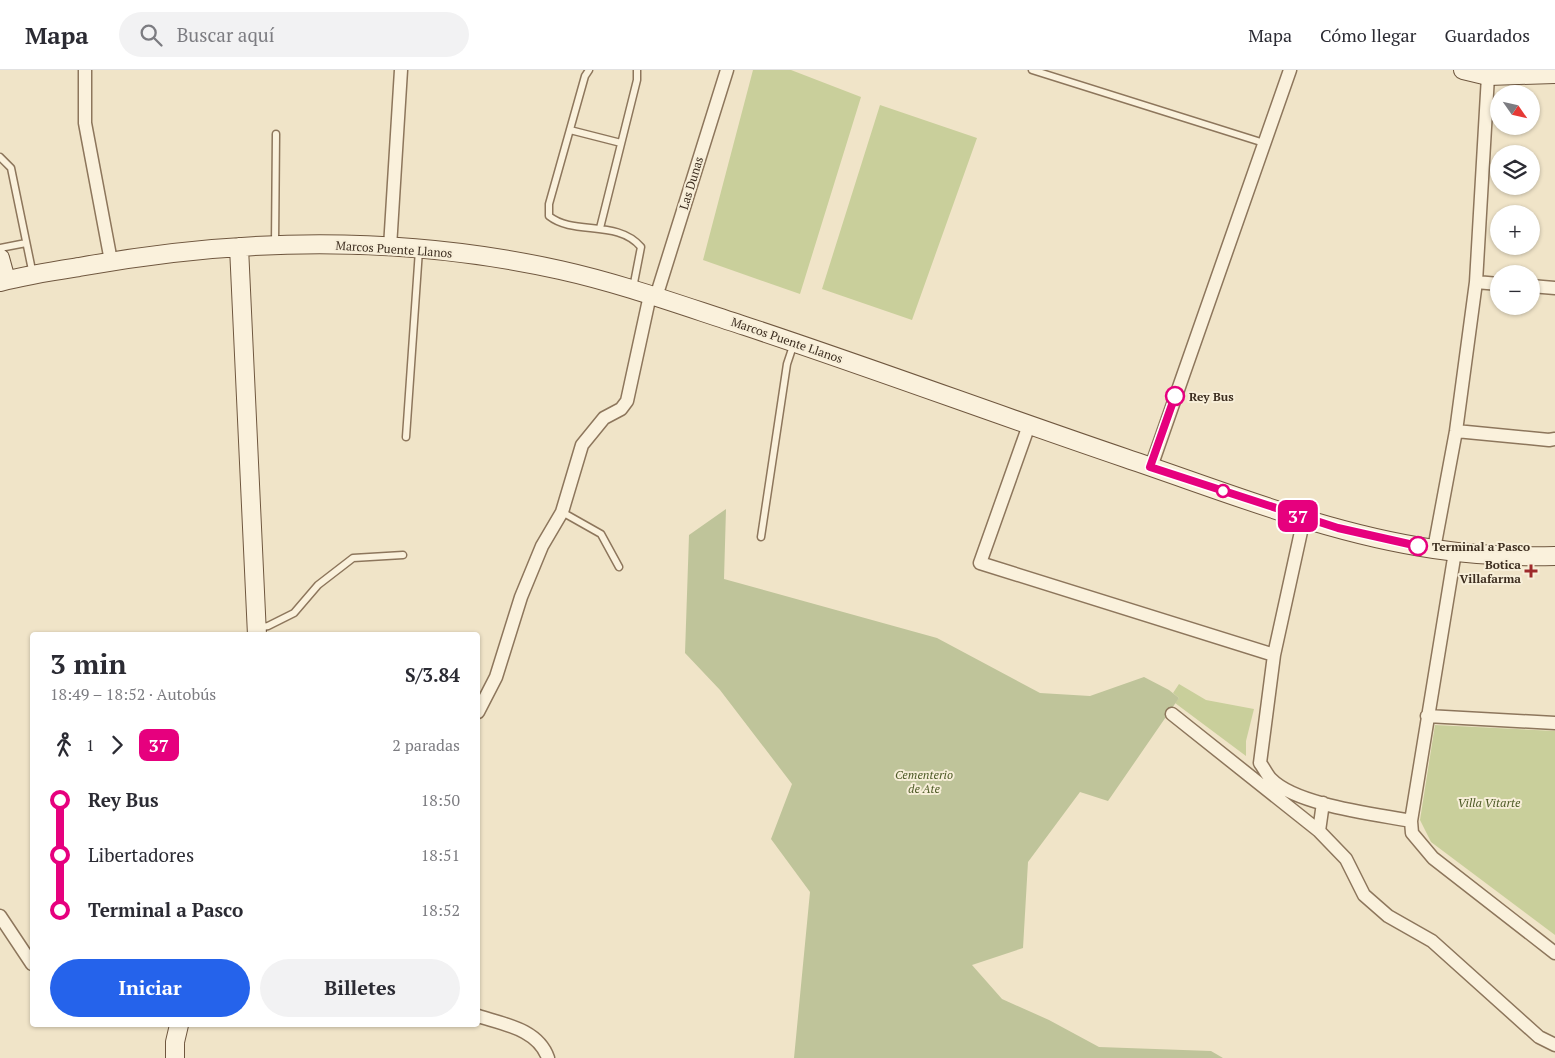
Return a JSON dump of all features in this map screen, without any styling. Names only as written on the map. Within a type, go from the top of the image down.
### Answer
[{"type":"street","points":[[85,70],[85,123],[111,261]]},
{"type":"street","points":[[390,247],[401,70]]},
{"type":"street","name":"Las Dunas","points":[[480,708],[496,677],[521,597],[542,546],[562,512],[582,445],[604,418],[621,409],[627,401],[653,296],[727,70]]},
{"type":"street","points":[[1150,467],[1290,70]]},
{"type":"street","points":[[1463,70],[1488,76],[1555,74]]},
{"type":"street","points":[[1434,549],[1456,432],[1476,282],[1488,76]]},
{"type":"street","name":"Marcos Puente Llanos","points":[[3,281],[111,261],[180,251],[275,245],[419,249],[521,262],[633,289],[794,342],[1150,467],[1304,518],[1373,537],[1434,549],[1455,552],[1555,556]]},
{"type":"street","points":[[239,247],[257,632]]},
{"type":"street","points":[[0,258],[3,281]]},
{"type":"street","points":[[1476,282],[1490,283]]},
{"type":"street","points":[[1540,287],[1555,288]]},
{"type":"street","points":[[1029,425],[980,563],[1274,655]]},
{"type":"street","points":[[1456,432],[1555,439]]},
{"type":"street","points":[[1304,518],[1274,655],[1260,763],[1271,780],[1290,792],[1323,803],[1410,821]]},
{"type":"street","points":[[1455,552],[1410,821],[1412,833],[1433,858],[1555,953]]},
{"type":"street","points":[[1172,714],[1319,831],[1346,859],[1364,895],[1388,916],[1432,941],[1539,1037],[1555,1045]]},
{"type":"street","points":[[1427,716],[1555,723]]},
{"type":"street","points":[[1319,831],[1323,803]]},
{"type":"street","points":[[0,916],[30,961]]},
{"type":"street","points":[[480,1017],[528,1032],[537,1040],[548,1058]]},
{"type":"street","points":[[175,1058],[175,1042],[179,1027]]},
{"type":"lane","points":[[589,70],[584,76],[549,204],[549,216],[557,222],[600,228],[633,237],[642,247],[633,289]]},
{"type":"lane","points":[[600,228],[637,80],[637,70]]},
{"type":"lane","points":[[1032,70],[1264,143]]},
{"type":"lane","points":[[570,130],[621,143]]},
{"type":"lane","points":[[275,245],[276,134]]},
{"type":"lane","points":[[0,157],[11,168],[33,275]]},
{"type":"lane","points":[[0,248],[26,243]]},
{"type":"lane","points":[[406,438],[419,249]]},
{"type":"lane","points":[[761,537],[787,364],[794,342]]},
{"type":"lane","points":[[562,512],[601,534],[619,567]]},
{"type":"lane","points":[[257,632],[294,613],[318,585],[353,558],[403,555]]},
{"type":"green space","points":[[753,70],[791,70],[861,97],[800,294],[703,260]]},
{"type":"green space","points":[[880,105],[977,138],[912,320],[822,289]]},
{"type":"green space","name":"Cementerio de Ate","points":[[726,509],[724,579],[937,638],[1040,693],[1090,696],[1144,677],[1169,690],[1179,698],[1108,801],[1080,792],[1028,862],[1023,948],[972,965],[1002,999],[1049,1020],[1099,1047],[1211,1051],[1223,1058],[794,1058],[810,892],[771,839],[792,784],[720,690],[685,653],[689,535]]},
{"type":"green space","points":[[1179,684],[1206,700],[1254,709],[1246,741],[1246,756],[1175,703],[1179,698],[1173,693]]},
{"type":"green space","name":"Villa Vitarte","points":[[1435,725],[1555,731],[1555,935],[1431,842],[1420,820]]},
{"type":"bus line","name":"37","points":[[1175,396],[1150,467],[1304,518],[1373,537],[1418,546]]},
{"type":"place","name":"Rey Bus","points":[[1175,396]]},
{"type":"place","name":"Terminal a Pasco","points":[[1418,546]]},
{"type":"place","name":"Botica Villafarma","points":[[1531,571]]}]
